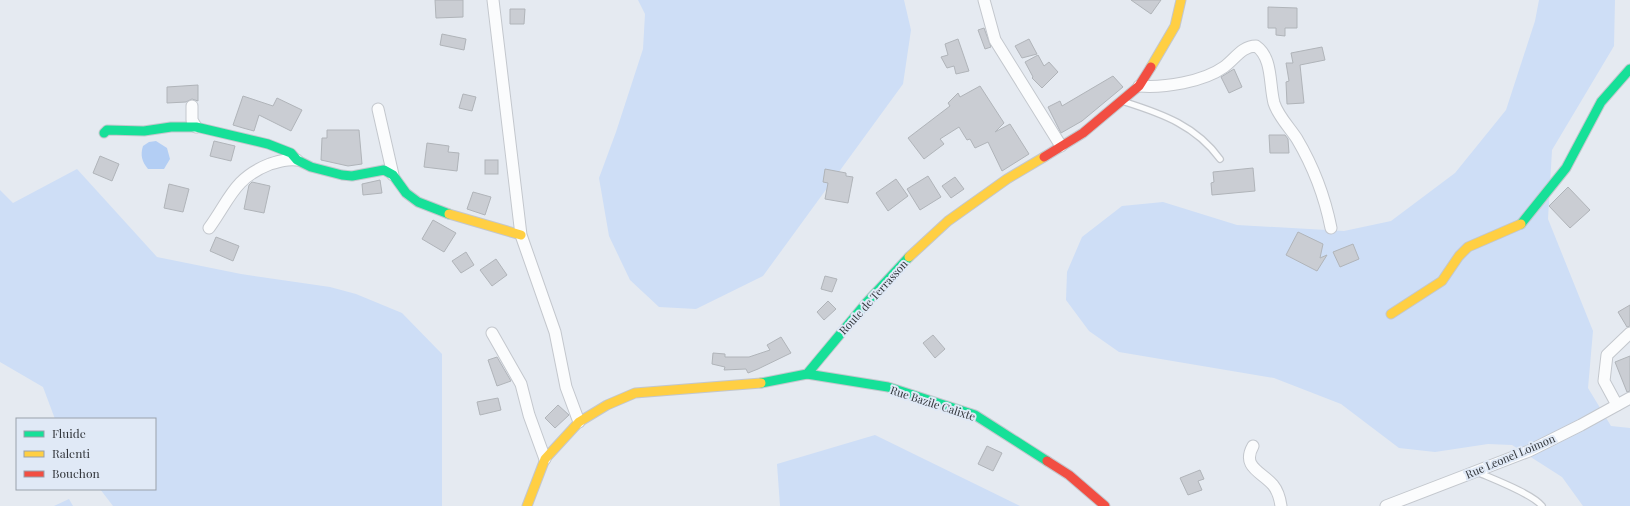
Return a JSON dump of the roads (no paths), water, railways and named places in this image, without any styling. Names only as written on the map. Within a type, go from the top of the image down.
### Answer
[{"type":"street","points":[[493,0],[521,235],[555,332],[566,387],[579,422]]},
{"type":"street","points":[[984,0],[995,40],[1061,146]]},
{"type":"street","name":"Route de Terrasson","points":[[807,374],[867,302],[900,266],[948,221],[1008,179],[1083,133],[1123,101],[1139,86],[1175,26],[1181,0]]},
{"type":"street","points":[[1139,86],[1155,87],[1170,85],[1210,75],[1224,68],[1245,48],[1256,46],[1262,50],[1266,58],[1274,104],[1298,140],[1316,178],[1331,228]]},
{"type":"street","points":[[1391,314],[1442,281],[1459,256],[1468,247],[1518,227],[1526,219],[1566,168],[1601,102],[1630,69]]},
{"type":"street","points":[[192,106],[192,120],[196,127]]},
{"type":"street","points":[[378,109],[394,175],[406,193],[418,202],[446,213],[521,235]]},
{"type":"street","points":[[104,133],[107,130],[117,129],[144,132],[171,127],[196,127],[268,144],[291,153],[297,160],[311,167],[342,175],[352,176],[384,170],[394,175]]},
{"type":"street","points":[[209,228],[233,190],[248,175],[280,160],[297,160]]},
{"type":"street","points":[[492,333],[521,384],[529,415],[545,459]]},
{"type":"street","points":[[1617,405],[1604,382],[1607,355],[1630,333]]},
{"type":"street","points":[[527,506],[545,459],[579,422],[607,405],[635,393],[752,384],[807,374]]},
{"type":"street","name":"Rue Bazile Calixte","points":[[807,374],[888,387],[975,415],[1069,475],[1105,506]]},
{"type":"street","name":"Rue Leonel Loimon","points":[[1386,506],[1529,450],[1630,398]]},
{"type":"street","points":[[1253,446],[1248,454],[1248,460],[1259,473],[1274,486],[1281,506]]},
{"type":"lane","points":[[1123,101],[1165,115],[1210,146],[1220,159]]},
{"type":"lane","points":[[1475,471],[1539,502],[1542,506]]}]
